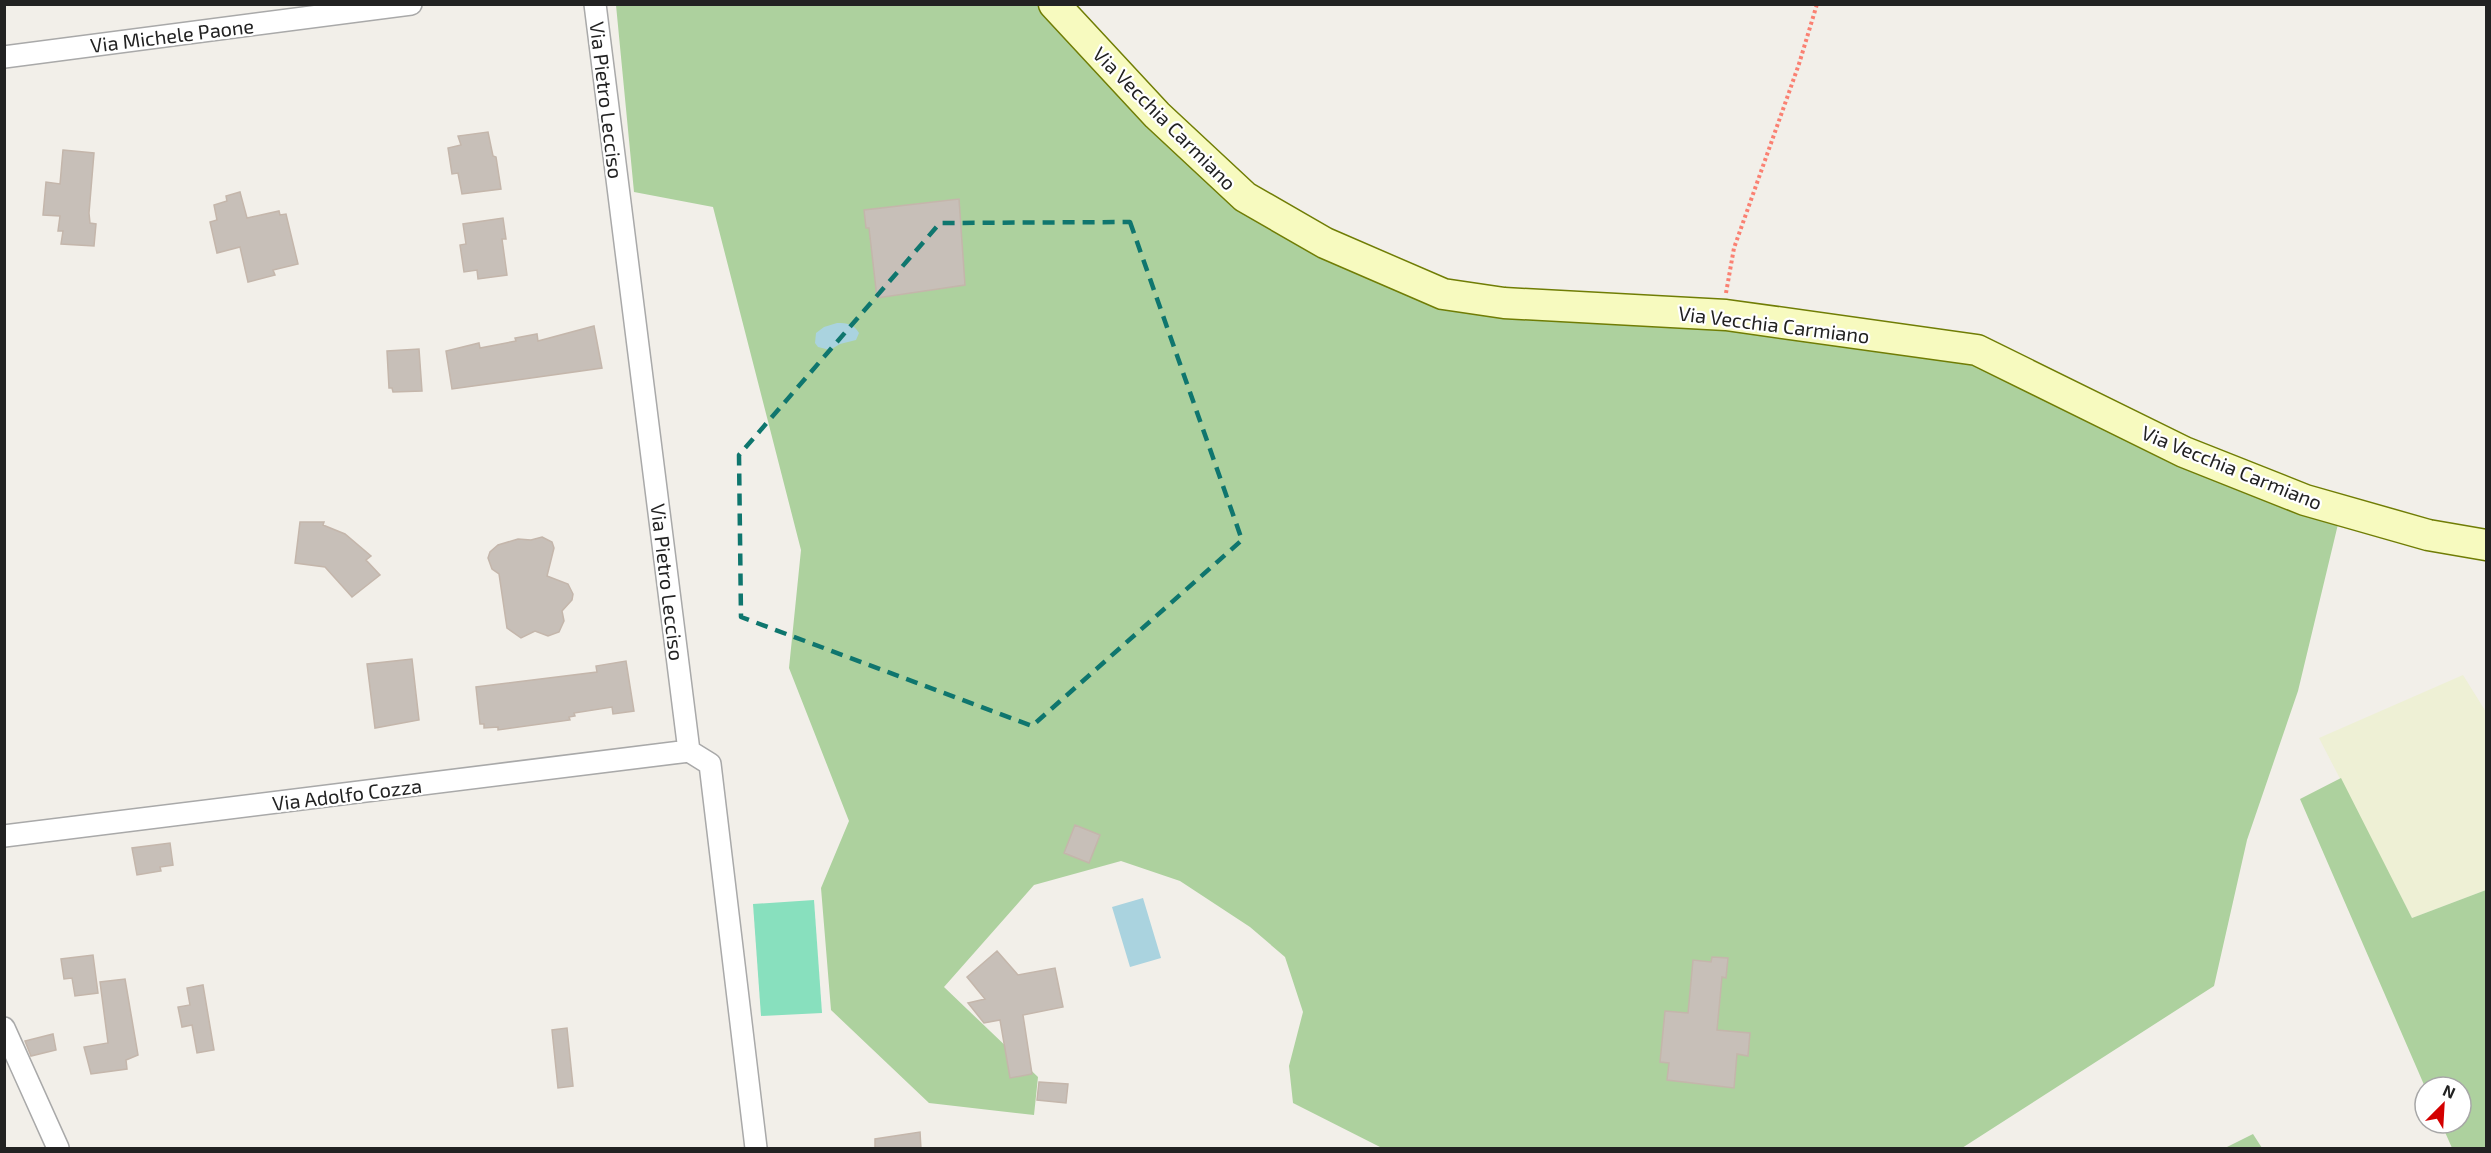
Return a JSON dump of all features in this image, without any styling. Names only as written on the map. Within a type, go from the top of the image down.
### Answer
[{"type":"street","name":"Via Michele Paone","points":[[4,57],[411,4]]},
{"type":"street","name":"Via Pietro Lecciso","points":[[595,4],[689,752]]},
{"type":"street","name":"Via Vecchia Carmiano","points":[[1054,4],[1157,115],[1245,196],[1324,243],[1443,294],[1504,303],[1726,315],[1977,350],[2184,452],[2305,500],[2428,535],[2487,545]]},
{"type":"street","name":"Via Adolfo Cozza","points":[[4,836],[689,752]]},
{"type":"street","points":[[689,752],[710,764],[756,1149]]},
{"type":"street","points":[[4,1028],[58,1149]]},
{"type":"path","points":[[1726,315],[1727,280],[1734,248],[1799,64],[1817,4]]},
{"type":"highlighted area","points":[[1130,222],[1242,540],[1032,726],[741,617],[739,455],[940,223]]},
{"type":"green space","points":[[616,5],[1047,5],[1290,234],[1543,310],[1975,356],[2339,520],[2298,691],[2247,840],[2214,986],[1962,1148],[1382,1148],[1293,1103],[1289,1066],[1303,1012],[1285,957],[1250,927],[1180,881],[1121,861],[1034,885],[944,987],[1038,1077],[1034,1115],[929,1103],[831,1010],[821,888],[849,821],[789,668],[801,550],[713,207],[634,192]]},
{"type":"green space","points":[[2463,675],[2486,712],[2486,890],[2412,918],[2319,738]]},
{"type":"green space","points":[[2341,778],[2412,918],[2486,890],[2486,1148],[2452,1148],[2446,1135],[2473,1135],[2473,1075],[2420,1075],[2300,799]]},
{"type":"green space","points":[[814,900],[822,1013],[761,1016],[753,904]]},
{"type":"green space","points":[[2253,1134],[2262,1148],[2225,1148]]},
{"type":"water","points":[[837,323],[855,328],[859,333],[856,340],[840,344],[830,350],[818,347],[815,343],[816,333],[824,327]]},
{"type":"water","points":[[1143,898],[1161,958],[1130,967],[1112,907]]},
{"type":"building","points":[[488,132],[493,156],[496,157],[501,189],[462,194],[458,173],[452,174],[448,148],[461,145],[458,136]]},
{"type":"building","points":[[63,150],[94,153],[89,213],[90,223],[96,224],[94,246],[61,244],[63,231],[58,231],[60,216],[43,215],[46,182],[60,184]]},
{"type":"building","points":[[240,192],[247,218],[279,211],[280,215],[286,214],[298,264],[273,270],[275,275],[248,282],[240,247],[217,253],[210,222],[217,220],[214,205],[227,201],[226,196]]},
{"type":"building","points":[[959,199],[965,285],[877,298],[869,228],[866,228],[864,210]]},
{"type":"building","points":[[503,218],[506,239],[502,239],[507,275],[478,279],[477,270],[464,272],[460,245],[466,244],[463,224]]},
{"type":"building","points":[[594,326],[602,368],[452,389],[446,351],[479,343],[480,348],[537,334],[538,341]]},
{"type":"building","points":[[419,349],[422,391],[393,392],[392,388],[389,388],[387,351]]},
{"type":"building","points":[[300,522],[324,522],[323,525],[345,534],[371,556],[366,560],[380,575],[352,597],[325,567],[295,563]]},
{"type":"building","points":[[542,537],[552,542],[554,548],[547,576],[568,584],[573,594],[572,600],[562,611],[564,621],[559,632],[548,636],[535,631],[521,638],[507,628],[499,574],[492,569],[488,558],[490,552],[498,545],[518,539],[531,540]]},
{"type":"building","points":[[412,659],[419,720],[375,728],[367,664]]},
{"type":"building","points":[[626,661],[634,711],[613,714],[612,707],[574,713],[575,716],[569,717],[570,720],[498,730],[498,727],[484,728],[484,724],[480,724],[476,687],[597,672],[596,666]]},
{"type":"building","points":[[1075,825],[1100,835],[1089,863],[1064,853]]},
{"type":"building","points":[[170,843],[173,865],[160,867],[161,871],[137,875],[132,848]]},
{"type":"building","points":[[997,951],[1018,975],[1055,968],[1063,1007],[1023,1015],[1032,1074],[1010,1078],[1000,1020],[984,1023],[968,1003],[985,999],[967,977]]},
{"type":"building","points":[[93,955],[98,993],[75,996],[72,978],[64,979],[61,959]]},
{"type":"building","points":[[1712,957],[1728,958],[1726,978],[1722,977],[1717,1030],[1750,1033],[1748,1056],[1737,1054],[1734,1088],[1667,1080],[1669,1063],[1660,1062],[1665,1011],[1688,1013],[1693,960],[1711,962]]},
{"type":"building","points":[[125,979],[138,1055],[126,1060],[127,1069],[91,1074],[84,1047],[108,1043],[100,982]]},
{"type":"building","points":[[203,985],[214,1050],[197,1053],[192,1025],[182,1027],[178,1007],[190,1005],[187,988]]},
{"type":"building","points":[[567,1028],[573,1086],[558,1088],[552,1030]]},
{"type":"building","points":[[53,1034],[56,1050],[31,1056],[25,1041]]},
{"type":"building","points":[[1039,1082],[1068,1084],[1066,1103],[1037,1100]]},
{"type":"building","points":[[920,1132],[921,1149],[875,1149],[875,1139]]}]
